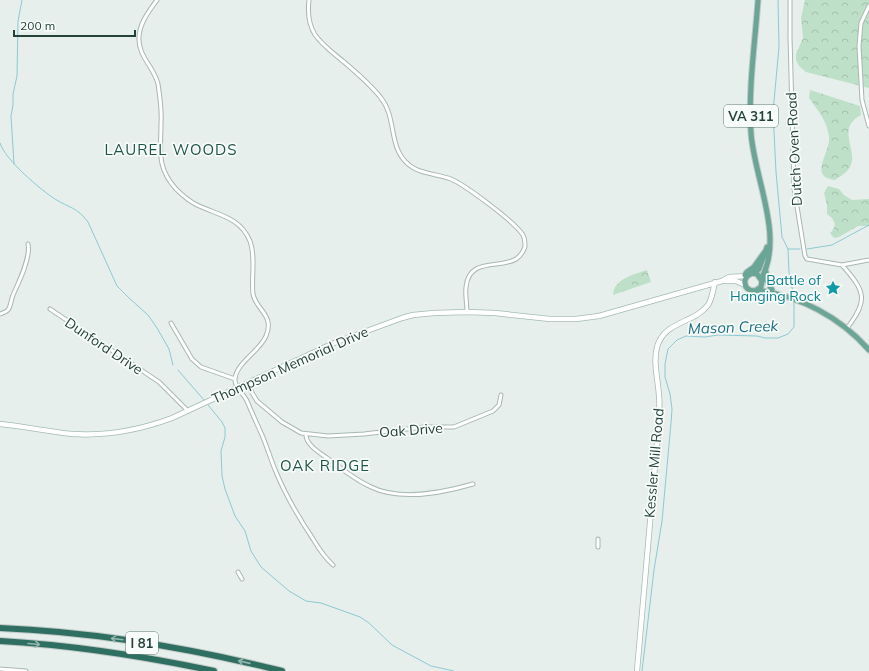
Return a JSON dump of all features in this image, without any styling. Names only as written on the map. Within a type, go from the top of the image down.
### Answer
[{"type":"highway","name":"I 81","points":[[0,628],[69,633],[154,644],[212,655],[282,671]]},
{"type":"highway","name":"I 81","points":[[0,641],[104,651],[214,671]]},
{"type":"main road","name":"VA 311","points":[[758,0],[751,91],[751,133],[755,159],[766,204],[769,231],[770,245],[762,281]]},
{"type":"main road","name":"VA 311","points":[[748,275],[747,272],[754,267],[766,250],[769,231]]},
{"type":"main road","points":[[765,272],[766,279],[772,290]]},
{"type":"main road","points":[[780,294],[749,290],[745,285],[744,280],[748,275],[757,274],[772,290],[808,305],[847,328],[869,350]]},
{"type":"main road","name":"Thompson Memorial Drive","points":[[722,281],[729,277],[748,275]]},
{"type":"main road","name":"Thompson Memorial Drive","points":[[0,424],[73,434],[119,432],[147,426],[188,411],[334,343],[402,318],[434,312],[467,312],[563,320],[588,318],[716,282],[736,281],[745,285]]},
{"type":"main road","points":[[757,290],[761,287],[762,281]]},
{"type":"main road","name":"Kessler Mill Road","points":[[637,671],[659,420],[659,395],[655,365],[656,352],[660,341],[667,331],[707,307],[716,282]]},
{"type":"street","points":[[157,0],[142,26],[139,41],[142,53],[153,71],[158,84],[161,111],[161,165],[171,182],[188,199],[199,206],[227,217],[245,231],[252,249],[253,295],[264,312],[268,322],[268,331],[263,343],[239,369],[235,378],[238,388],[247,400],[276,473],[289,501],[322,555],[333,566]]},
{"type":"street","points":[[309,0],[309,19],[320,43],[356,74],[384,102],[391,118],[396,146],[403,160],[417,170],[449,179],[466,187],[523,235],[525,247],[518,258],[512,261],[480,267],[472,274],[466,287],[467,312]]},
{"type":"street","name":"Dutch Oven Road","points":[[790,0],[793,175],[794,194],[803,247],[807,259],[842,265]]},
{"type":"street","points":[[869,6],[861,23],[859,46],[862,100],[869,126]]},
{"type":"street","points":[[0,314],[5,313],[9,309],[13,296],[20,283],[29,250],[28,244]]},
{"type":"street","points":[[847,328],[857,314],[862,300],[858,284],[842,265],[869,260]]},
{"type":"street","name":"Dunford Drive","points":[[50,309],[159,382],[188,411]]},
{"type":"street","points":[[171,323],[192,359],[197,364],[235,378]]},
{"type":"street","name":"Oak Drive","points":[[251,382],[250,386],[253,395],[261,405],[297,431],[306,434],[344,436],[433,426],[454,427],[493,411],[499,405],[501,395]]},
{"type":"street","name":"Oak Drive","points":[[306,434],[308,442],[321,454],[362,482],[376,489],[400,495],[416,495],[473,484]]},
{"type":"street","points":[[598,539],[598,547]]},
{"type":"street","points":[[238,572],[242,579]]},
{"type":"street","points":[[0,669],[26,671]]},
{"type":"green space","points":[[805,0],[869,0],[869,88],[806,72],[799,66],[796,60],[796,54],[803,38],[801,18]]},
{"type":"green space","points":[[810,90],[860,106],[861,115],[853,120],[848,133],[852,154],[850,167],[845,173],[835,180],[827,178],[821,169],[829,143],[829,137],[827,126],[822,116],[809,98]]},
{"type":"green space","points":[[828,186],[839,189],[844,195],[852,200],[869,199],[869,226],[858,226],[839,237],[834,238],[830,233],[835,224],[832,218],[827,214],[827,205],[824,193]]},
{"type":"green space","points":[[647,270],[651,282],[613,295],[614,289],[621,281],[631,275]]},
{"type":"waterway","points":[[14,164],[11,116],[13,94],[17,76],[18,21],[22,0]]},
{"type":"waterway","name":"Mason Creek","points":[[778,0],[779,47],[773,112],[776,172],[782,237],[788,249],[789,273],[794,297]]},
{"type":"waterway","points":[[0,143],[9,158],[33,182],[55,199],[80,213],[88,222],[117,286],[148,315],[169,349],[173,365]]},
{"type":"waterway","points":[[807,249],[832,245],[869,225]]},
{"type":"waterway","points":[[788,249],[800,249]]},
{"type":"waterway","name":"Mason Creek","points":[[642,671],[654,570],[662,521],[671,423],[672,409],[670,394],[665,377],[665,364],[668,349],[677,340],[686,336],[705,337],[718,335],[778,338],[788,334],[794,327],[794,302]]},
{"type":"waterway","points":[[178,370],[204,400]]},
{"type":"waterway","points":[[208,405],[225,428],[225,437],[221,451],[222,476],[225,489],[235,516],[245,531],[251,551],[261,567],[289,591],[306,601],[321,603],[360,617],[369,623],[392,645],[431,666],[454,671]]},
{"type":"place","name":"Battle of Hanging Rock","points":[[833,288]]},
{"type":"district","name":"LAUREL WOODS","points":[[171,149]]},
{"type":"district","name":"OAK RIDGE","points":[[325,465]]}]
